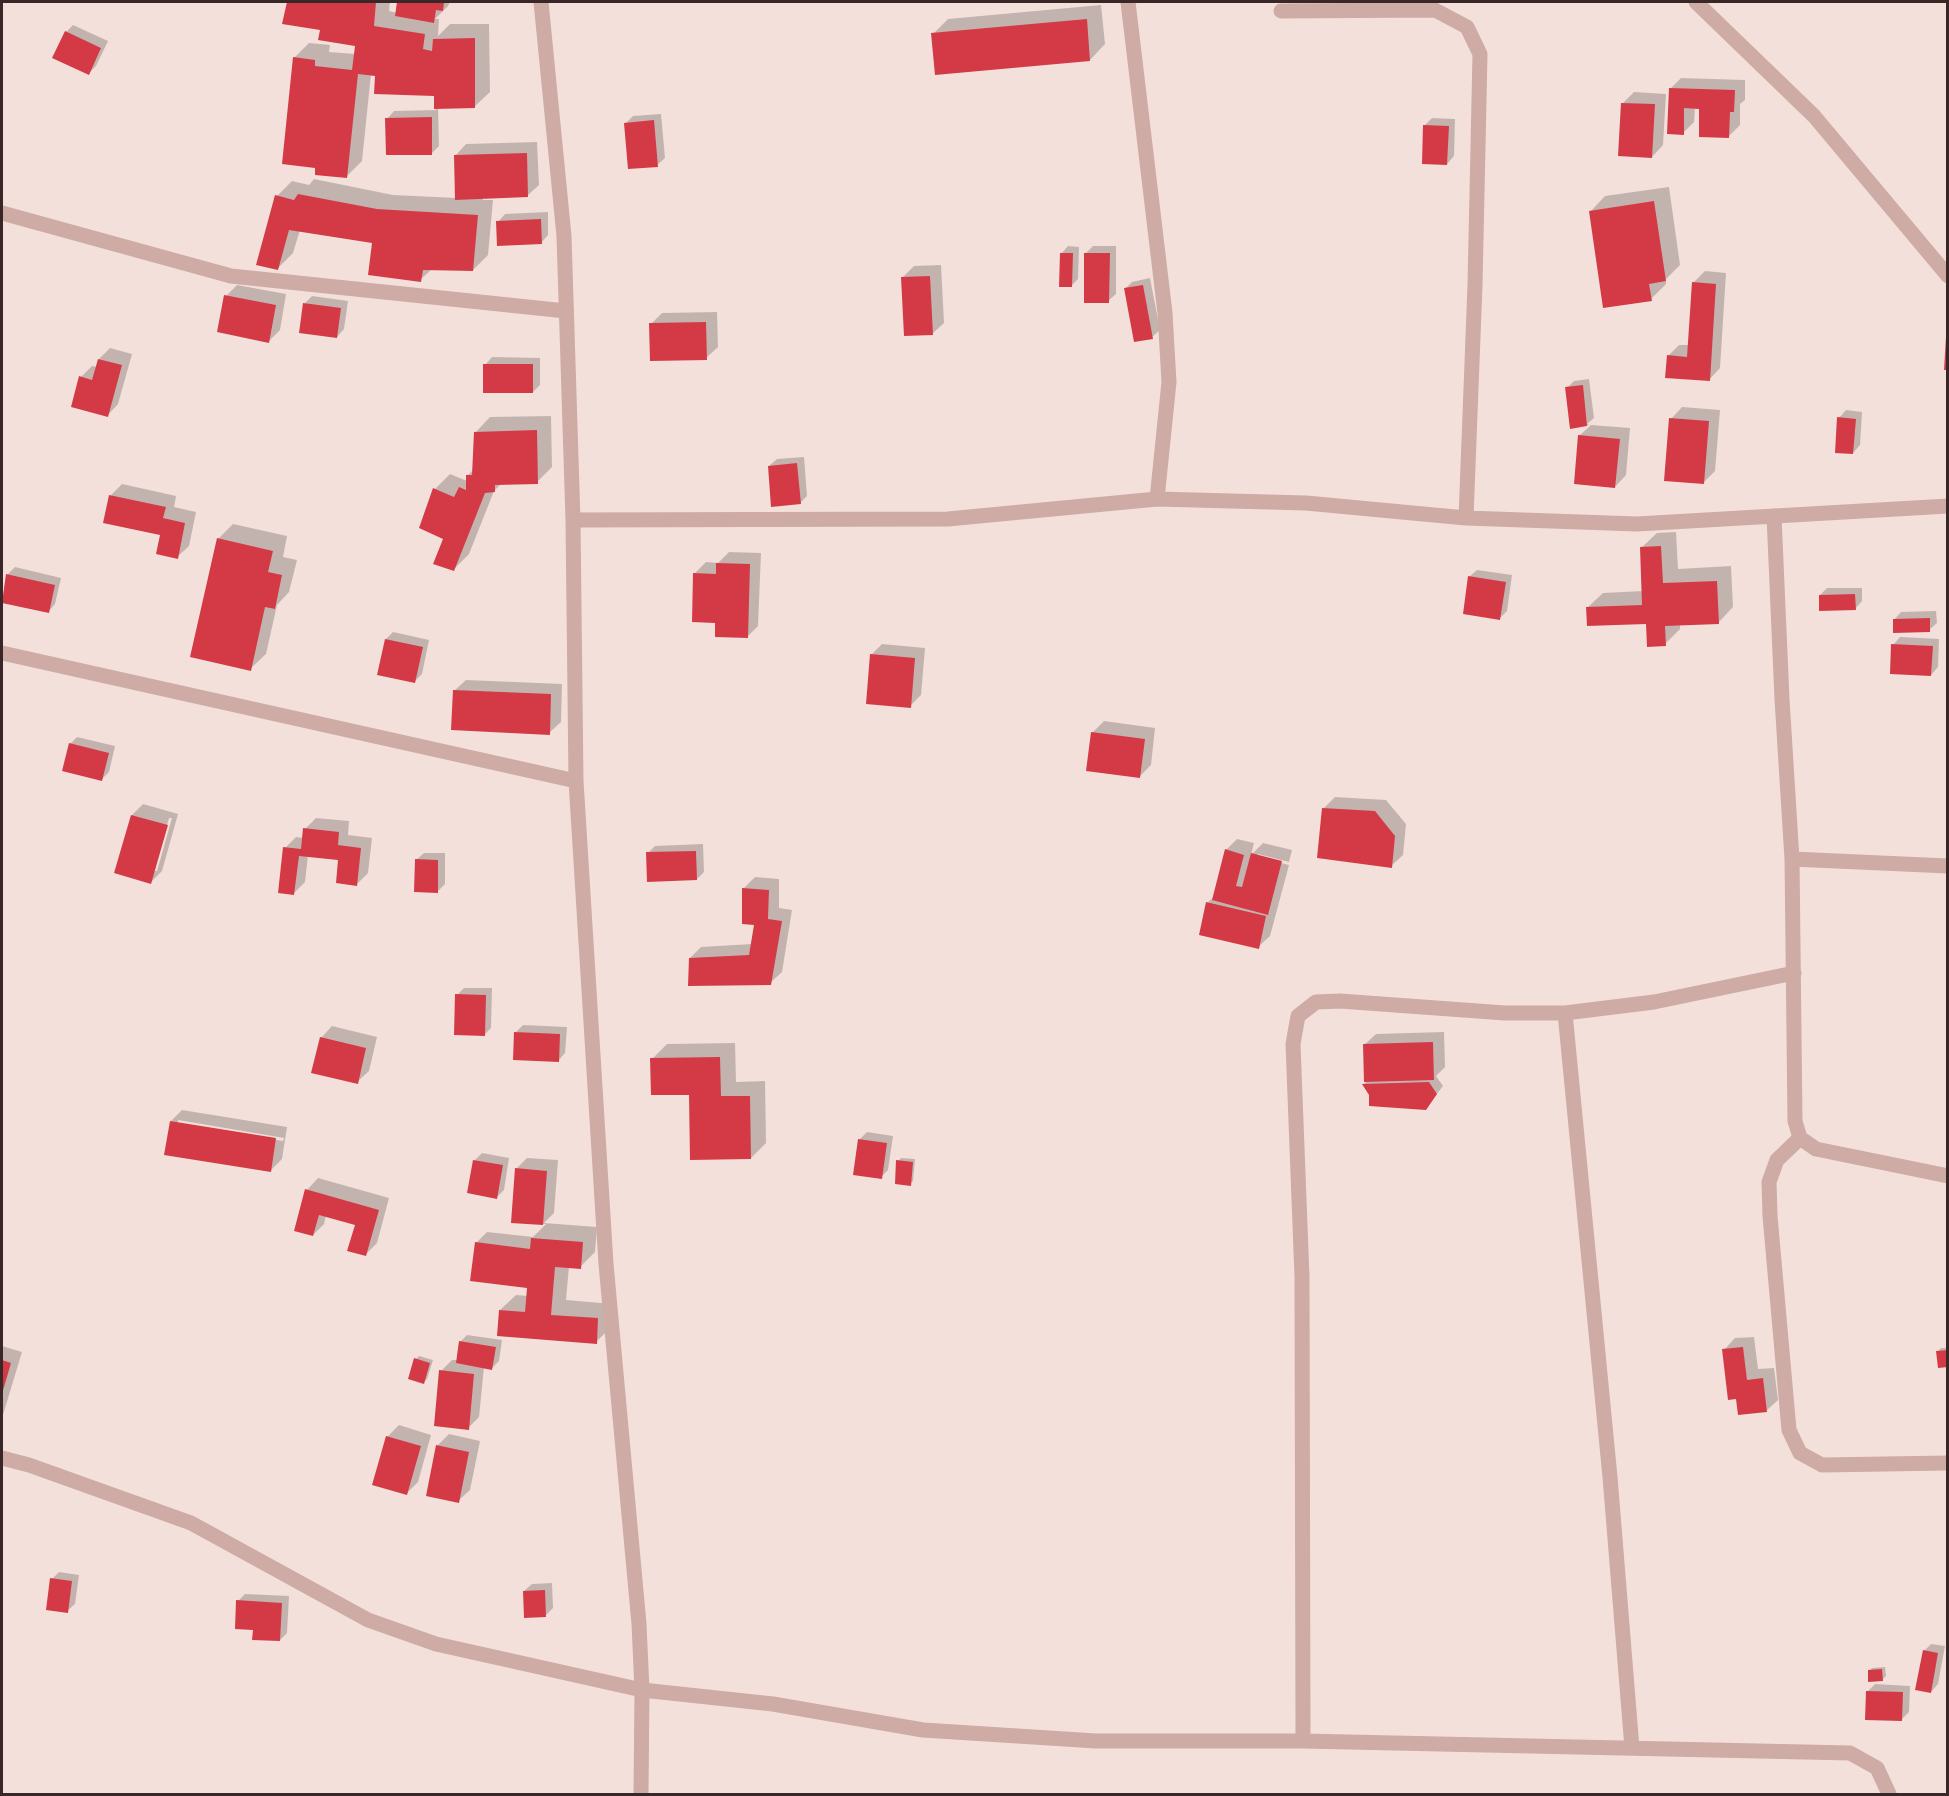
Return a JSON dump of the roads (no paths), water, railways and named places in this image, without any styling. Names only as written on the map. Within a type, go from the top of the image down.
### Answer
[{"type":"street","points":[[541,2],[564,236],[573,520],[576,781],[606,1264],[639,1623],[642,1690],[641,1794]]},
{"type":"street","points":[[1128,2],[1165,313],[1169,382],[1157,499]]},
{"type":"street","points":[[1696,2],[1814,116],[1947,276]]},
{"type":"street","points":[[1281,11],[1435,10],[1467,27],[1480,54],[1475,285],[1466,518]]},
{"type":"street","points":[[2,213],[231,276],[566,312]]},
{"type":"street","points":[[573,520],[948,519],[1157,499],[1306,503],[1466,518],[1637,524],[1947,506]]},
{"type":"street","points":[[1774,516],[1792,859],[1795,1121],[1800,1138],[1816,1149],[1947,1176]]},
{"type":"street","points":[[2,653],[576,781]]},
{"type":"street","points":[[1792,859],[1947,866]]},
{"type":"street","points":[[1303,1741],[1302,1277],[1293,1044],[1298,1016],[1316,1002],[1340,1001],[1505,1013],[1565,1013],[1654,1002],[1794,973]]},
{"type":"street","points":[[1565,1013],[1632,1748]]},
{"type":"street","points":[[1800,1138],[1777,1160],[1769,1182],[1789,1430],[1800,1453],[1822,1465],[1947,1463]]},
{"type":"street","points":[[2,1458],[29,1465],[191,1523],[368,1620],[436,1644],[642,1690],[773,1704],[923,1730],[1096,1741],[1303,1741],[1850,1753],[1877,1768],[1889,1794]]}]
